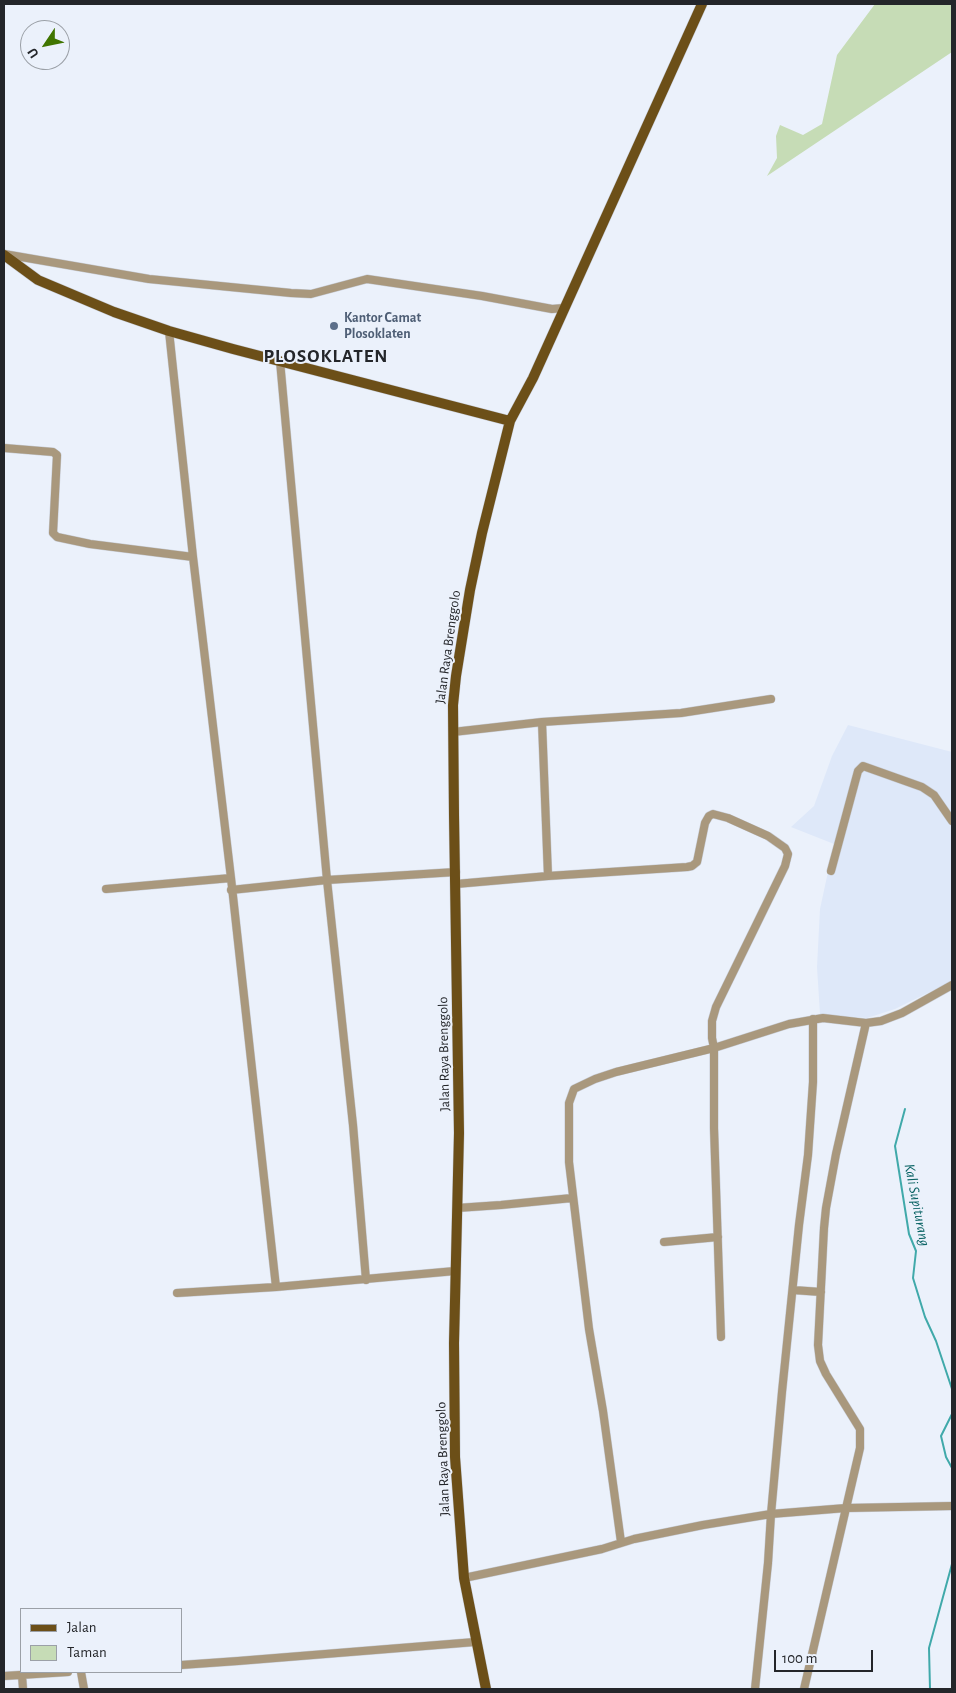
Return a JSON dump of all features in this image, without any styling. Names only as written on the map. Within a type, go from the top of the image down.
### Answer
[{"type":"main road","name":"Jalan Raya Brenggolo","points":[[486,1689],[464,1578],[455,1457],[454,1343],[459,1061],[456,986],[453,732],[456,676],[470,590],[482,533],[510,421],[533,378],[702,4]]},
{"type":"main road","points":[[4,255],[38,280],[114,312],[169,331],[510,421]]},
{"type":"street","points":[[4,255],[149,279],[291,293],[312,294],[367,279],[482,296],[552,309],[564,308]]},
{"type":"street","points":[[169,331],[192,557],[231,878],[276,1287]]},
{"type":"street","points":[[280,361],[366,1280]]},
{"type":"street","points":[[4,448],[53,452],[57,455],[53,533],[57,537],[90,544],[192,557]]},
{"type":"street","points":[[453,732],[542,722],[681,712],[771,699]]},
{"type":"street","points":[[542,722],[548,876]]},
{"type":"street","points":[[831,872],[858,771],[864,766],[922,787],[934,795],[952,821]]},
{"type":"street","points":[[456,884],[692,866],[697,862],[705,823],[713,814],[748,826],[768,836],[785,848],[788,854],[785,866],[716,1007],[712,1021],[721,1337]]},
{"type":"street","points":[[231,890],[328,880],[456,872]]},
{"type":"street","points":[[106,889],[231,878]]},
{"type":"street","points":[[621,1542],[603,1411],[589,1329],[572,1198],[569,1162],[569,1103],[574,1089],[616,1072],[714,1048],[790,1024],[823,1018],[866,1023],[892,1018],[952,985]]},
{"type":"street","points":[[755,1689],[793,1290],[808,1154],[813,1082],[813,1019]]},
{"type":"street","points":[[804,1689],[860,1448],[860,1429],[826,1374],[820,1361],[818,1345],[824,1228],[828,1199],[836,1154],[866,1023]]},
{"type":"street","points":[[457,1208],[501,1206],[572,1198]]},
{"type":"street","points":[[664,1242],[718,1237]]},
{"type":"street","points":[[176,1293],[366,1280],[455,1271]]},
{"type":"street","points":[[793,1290],[821,1292]]},
{"type":"street","points":[[464,1578],[602,1549],[621,1542],[703,1525],[771,1514],[846,1508],[952,1506]]},
{"type":"street","points":[[182,1665],[476,1642]]},
{"type":"street","points":[[4,1676],[53,1673]]},
{"type":"street","points":[[81,1673],[84,1689]]},
{"type":"street","points":[[22,1675],[23,1689]]},
{"type":"shaded area","points":[[848,725],[952,752],[952,981],[895,1009],[867,1018],[820,1014],[817,967],[820,909],[834,844],[791,827],[814,806],[832,756]]},
{"type":"green space","points":[[875,4],[952,4],[952,52],[767,176],[777,158],[776,136],[780,125],[803,135],[822,124],[837,55]]},
{"type":"waterway","name":"Kali Supiturang","points":[[905,1109],[895,1146],[909,1234],[916,1251],[913,1278],[925,1317],[936,1341],[952,1389]]},
{"type":"waterway","name":"Kali Supiturang","points":[[952,1414],[941,1436],[946,1457],[952,1468]]},
{"type":"waterway","name":"Kali Supiturang","points":[[930,1689],[929,1648],[952,1564]]},
{"type":"place","name":"Kantor Camat Plosoklaten","points":[[334,326]]},
{"type":"district","name":"PLOSOKLATEN","points":[[326,356]]}]
